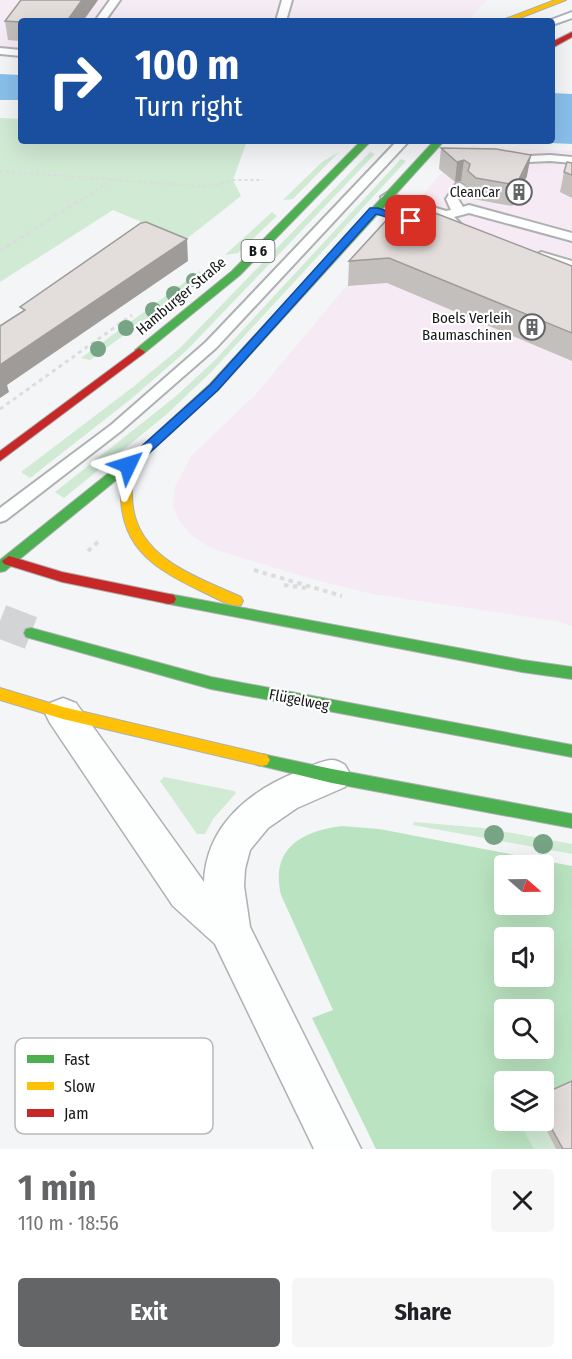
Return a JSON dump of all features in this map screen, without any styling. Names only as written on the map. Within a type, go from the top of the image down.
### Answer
[{"type":"main road","points":[[512,18],[562,0]]},
{"type":"main road","points":[[555,44],[572,34]]},
{"type":"main road","name":"Hamburger Straße","points":[[0,457],[141,351],[236,273],[363,144]]},
{"type":"main road","points":[[3,562],[128,465],[214,387],[374,210],[435,149]]},
{"type":"main road","points":[[128,465],[125,490],[127,507],[131,527],[138,539],[171,568],[273,620]]},
{"type":"main road","points":[[3,562],[85,582],[273,620],[572,673]]},
{"type":"main road","name":"Flügelweg","points":[[31,633],[211,683],[572,750]]},
{"type":"main road","points":[[0,694],[63,713],[332,776],[572,820]]},
{"type":"street","points":[[63,713],[187,893],[230,930]]},
{"type":"street","points":[[332,776],[295,788],[263,808],[247,822],[232,844],[226,862],[224,892],[230,930],[338,1149]]},
{"type":"lane","points":[[102,18],[115,0]]},
{"type":"lane","points":[[282,18],[287,0]]},
{"type":"lane","points":[[555,21],[572,15]]},
{"type":"lane","points":[[0,51],[18,54]]},
{"type":"lane","points":[[0,57],[18,54]]},
{"type":"lane","points":[[0,516],[116,428],[211,345],[400,144]]},
{"type":"lane","points":[[491,160],[550,158],[572,160]]},
{"type":"lane","points":[[459,187],[452,199],[454,207],[461,211]]},
{"type":"lane","points":[[387,197],[446,215],[473,240],[450,237]]},
{"type":"lane","points":[[446,215],[469,209],[572,237]]},
{"type":"lane","points":[[374,210],[390,214]]},
{"type":"lane","points":[[572,265],[529,256],[572,272]]},
{"type":"path","points":[[0,171],[208,187],[233,180],[263,180]]},
{"type":"path","points":[[0,250],[112,179]]},
{"type":"path","points":[[0,409],[140,309]]},
{"type":"path","points":[[84,545],[102,547]]},
{"type":"path","points":[[253,570],[350,598]]},
{"type":"shaded area","points":[[0,0],[487,0],[471,18],[18,18],[18,56],[0,55]]},
{"type":"shaded area","points":[[472,146],[572,151],[572,626],[556,621],[372,594],[312,579],[213,549],[192,536],[180,522],[173,507],[175,487],[191,456],[255,395],[447,166]]},
{"type":"green space","points":[[0,118],[18,119],[18,144],[246,144],[233,180],[241,196],[185,240],[113,210],[0,282]]},
{"type":"green space","points":[[339,152],[293,199],[283,200],[322,162]]},
{"type":"green space","points":[[370,152],[375,154],[186,351],[131,399],[30,478],[21,472],[133,387],[180,348]]},
{"type":"green space","points":[[401,159],[406,161],[211,372],[167,414],[64,498],[55,492],[175,397],[214,361]]},
{"type":"green space","points":[[272,212],[277,216],[238,253],[225,255]]},
{"type":"green space","points":[[200,271],[203,277],[90,360],[81,358]]},
{"type":"green space","points":[[164,777],[236,793],[213,819],[205,834],[197,834],[160,781]]},
{"type":"green space","points":[[414,822],[484,828],[572,844],[572,854],[413,825]]},
{"type":"green space","points":[[342,826],[379,829],[515,855],[494,855],[494,915],[554,915],[554,863],[572,866],[572,1086],[554,1095],[554,1071],[494,1071],[494,1131],[524,1131],[534,1149],[376,1149],[312,1018],[333,1010],[281,895],[280,866],[285,854],[292,845],[314,832]]},
{"type":"green space","points":[[524,1131],[546,1131],[556,1149],[534,1149]]},
{"type":"water","points":[[0,74],[18,75],[18,100],[0,100]]},
{"type":"water","points":[[555,93],[572,94],[572,144],[555,143]]},
{"type":"building","points":[[21,0],[82,0],[69,18],[18,18],[18,22],[5,21]]},
{"type":"building","points":[[441,148],[496,149],[531,155],[516,185],[476,178],[468,171],[470,164],[464,160],[457,162]]},
{"type":"building","points":[[567,162],[572,163],[572,175],[564,172]]},
{"type":"building","points":[[404,201],[572,266],[572,333],[389,258],[349,261]]},
{"type":"building","points":[[146,222],[187,239],[0,365],[0,326],[25,310],[20,307],[141,223]]},
{"type":"building","points":[[572,1081],[572,1149],[563,1149],[553,1131],[554,1089]]},
{"type":"tunnel","points":[[0,621],[31,633]]},
{"type":"traffic: fast","points":[[139,352],[236,273],[363,144]]},
{"type":"traffic: fast","points":[[0,567],[144,451],[214,387],[436,144]]},
{"type":"traffic: fast","points":[[169,599],[522,666],[572,673]]},
{"type":"traffic: fast","points":[[31,633],[211,683],[572,751]]},
{"type":"traffic: fast","points":[[262,760],[332,776],[572,821]]},
{"type":"traffic: slow","points":[[512,18],[562,0]]},
{"type":"traffic: slow","points":[[128,465],[127,513],[136,535],[146,549],[173,570],[236,601]]},
{"type":"traffic: slow","points":[[0,694],[63,713],[262,760]]},
{"type":"traffic: jam","points":[[555,44],[572,34]]},
{"type":"traffic: jam","points":[[0,457],[139,352]]},
{"type":"traffic: jam","points":[[9,561],[62,577],[169,599]]},
{"type":"place","name":"CleanCar","points":[[519,192]]},
{"type":"place","name":"Boels Verleih Baumaschinen","points":[[532,327]]},
{"type":"route","points":[[128,465],[214,387],[374,210],[411,221]]}]
